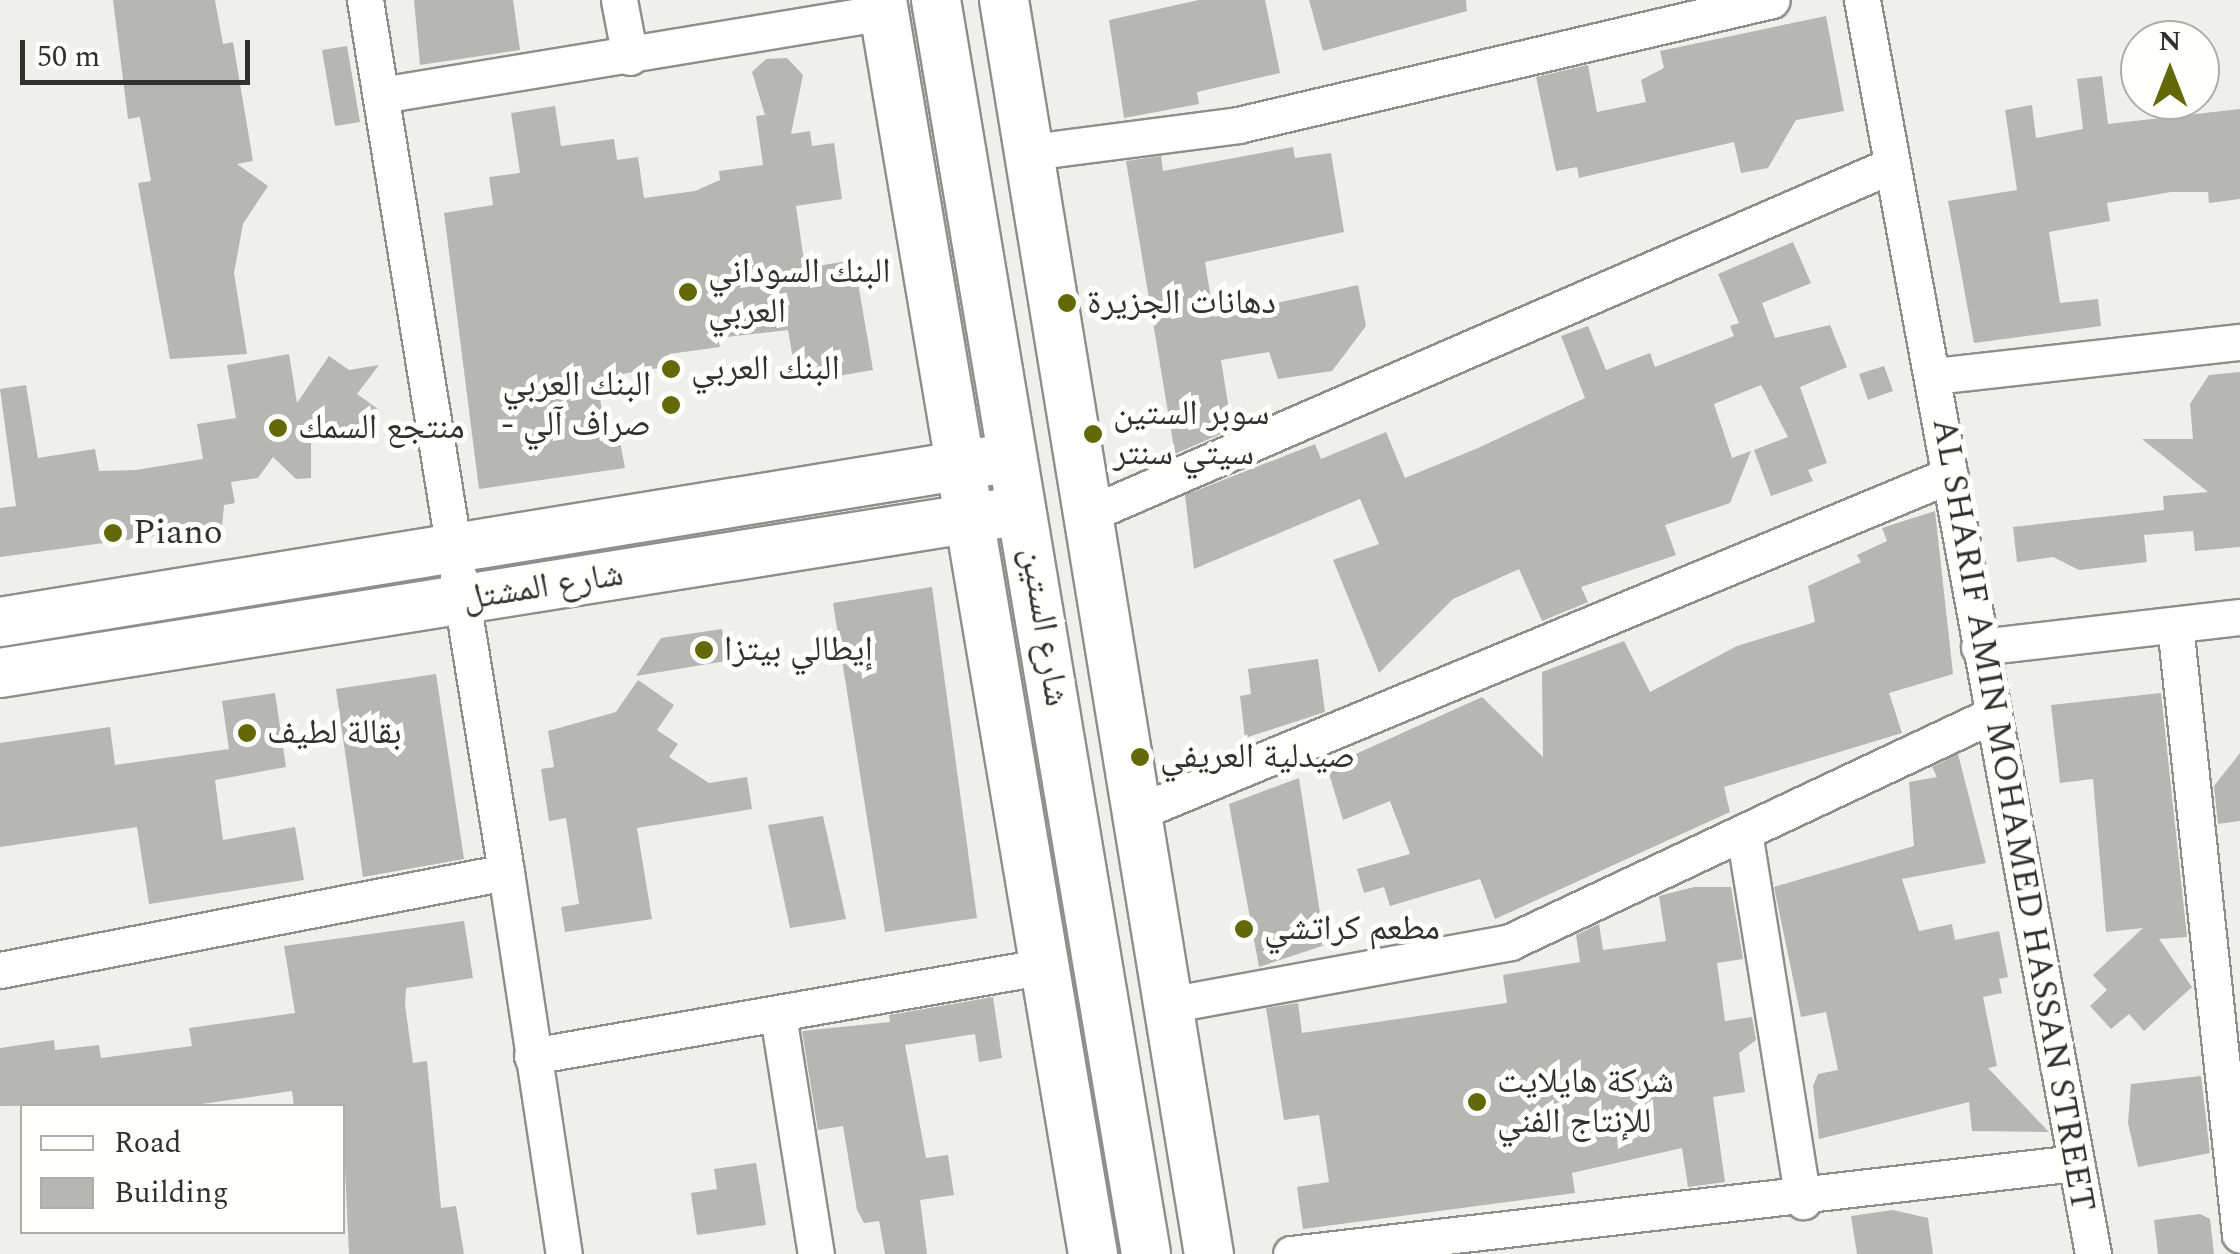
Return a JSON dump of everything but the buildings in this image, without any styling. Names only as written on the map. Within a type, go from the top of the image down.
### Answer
[{"type":"main road","name":"شارع الستين","points":[[936,0],[1016,457],[1146,1254]]},
{"type":"main road","name":"شارع الستين","points":[[1004,0],[1209,1254]]},
{"type":"main road","points":[[883,6],[974,518],[1093,1254]]},
{"type":"main road","name":"شارع المشتل","points":[[0,622],[1077,446]]},
{"type":"main road","name":"شارع المشتل","points":[[0,673],[1024,509],[1087,515]]},
{"type":"street","points":[[365,0],[448,550],[506,872],[564,1254]]},
{"type":"street","points":[[620,0],[630,56]]},
{"type":"street","points":[[1031,152],[1238,125],[1772,0]]},
{"type":"street","name":"AL SHARIF AMIN MOHAMED HASSAN STREET","points":[[1862,0],[1935,376],[1990,716],[2092,1254]]},
{"type":"street","points":[[381,95],[630,56],[883,6]]},
{"type":"street","points":[[1087,515],[1892,165]]},
{"type":"street","points":[[1935,376],[2240,342]]},
{"type":"street","points":[[1136,813],[1950,475]]},
{"type":"street","points":[[1979,648],[2240,618]]},
{"type":"street","points":[[2175,625],[2226,983],[2240,1235]]},
{"type":"street","points":[[1168,1006],[1510,942],[1990,716]]},
{"type":"street","points":[[1744,832],[1803,1201]]},
{"type":"street","points":[[0,970],[506,872]]},
{"type":"street","points":[[532,1056],[1046,966]]},
{"type":"street","points":[[778,1015],[816,1254]]},
{"type":"street","points":[[1291,1254],[1803,1201],[2075,1164]]},
{"type":"place","name":"البنك السوداني العربي","points":[[688,292]]},
{"type":"place","name":"دهانات الجزيرة","points":[[1067,303]]},
{"type":"place","name":"البنك العربي","points":[[671,369]]},
{"type":"place","name":"البنك العربي - صراف آلي","points":[[671,405]]},
{"type":"place","name":"منتجع السمك","points":[[278,428]]},
{"type":"place","name":"سوبر الستين سيتي سنتر","points":[[1093,434]]},
{"type":"place","name":"Piano","points":[[113,533]]},
{"type":"place","name":"إيطالي بيتزا","points":[[704,650]]},
{"type":"place","name":"بقالة لطيف","points":[[247,733]]},
{"type":"place","name":"صيدلية العريفي","points":[[1140,757]]},
{"type":"place","name":"مطعم كراتشي","points":[[1244,929]]},
{"type":"place","name":"شركة هايلايت للإنتاج الفني","points":[[1477,1102]]}]
